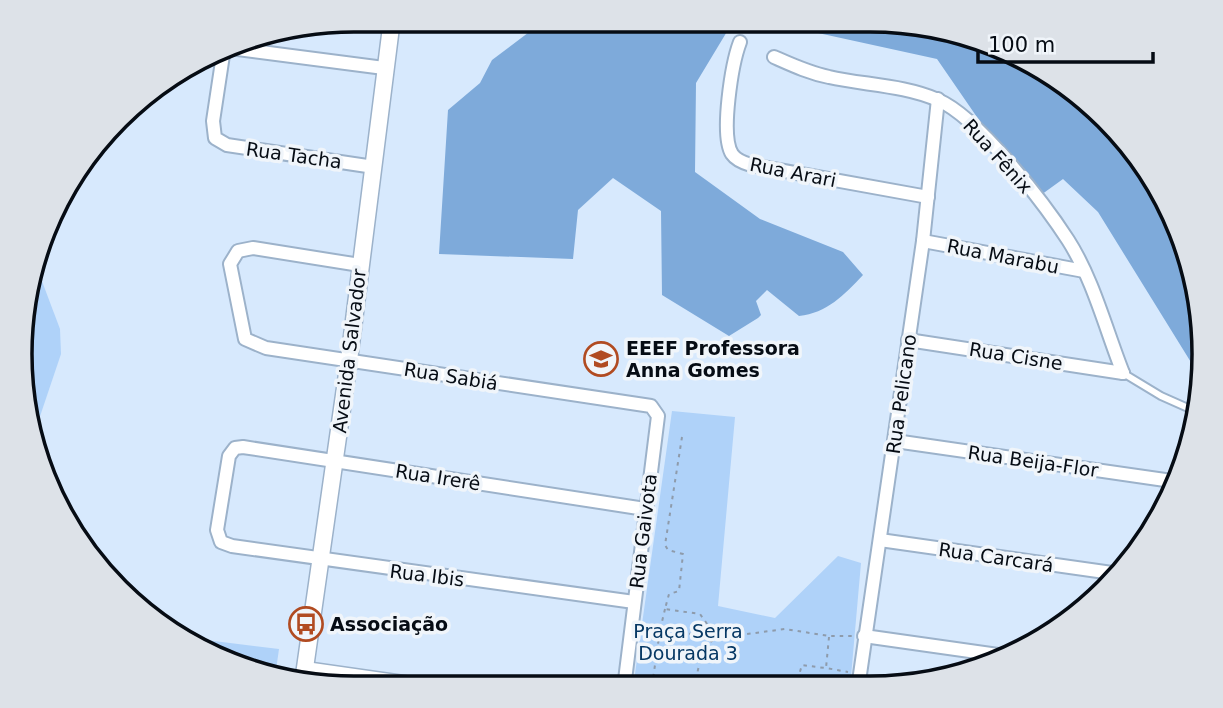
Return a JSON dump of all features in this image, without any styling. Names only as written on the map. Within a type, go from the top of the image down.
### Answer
[{"type":"street","name":"Avenida Salvador","points":[[304,673],[349,360],[390,32]]},
{"type":"street","name":"Rua Arari","points":[[740,42],[732,76],[729,106],[728,144],[735,158],[751,165],[928,197]]},
{"type":"street","name":"Rua Tacha","points":[[248,50],[384,68]]},
{"type":"street","name":"Rua Fênix","points":[[774,57],[827,77],[904,90],[938,99],[968,120],[1005,160],[1068,241],[1084,271],[1123,373]]},
{"type":"street","name":"Rua Tacha","points":[[222,60],[213,121],[215,138],[227,145],[374,167]]},
{"type":"street","name":"Rua Pelicano","points":[[859,674],[923,241],[938,99]]},
{"type":"street","name":"Rua Marabu","points":[[923,241],[1084,271]]},
{"type":"street","name":"Rua Sabiá","points":[[360,265],[253,248],[238,251],[230,264],[243,336],[253,345],[651,406],[658,416]]},
{"type":"street","name":"Rua Cisne","points":[[908,340],[1123,373]]},
{"type":"street","name":"Rua Gaivota","points":[[625,676],[658,416]]},
{"type":"street","name":"Rua Beija-Flor","points":[[895,441],[1166,480]]},
{"type":"street","name":"Rua Irerê","points":[[221,542],[217,530],[232,450],[255,448],[645,509]]},
{"type":"street","name":"Rua Carcará","points":[[880,540],[1106,572]]},
{"type":"street","name":"Rua Ibis","points":[[221,542],[319,561],[634,603]]},
{"type":"street","points":[[864,636],[986,654]]},
{"type":"lane","points":[[1123,373],[1161,396],[1187,407]]},
{"type":"path","points":[[652,676],[669,594],[679,591],[683,554],[668,550],[665,545],[682,437]]},
{"type":"path","points":[[665,608],[701,614],[717,638]]},
{"type":"path","points":[[631,626],[717,638],[785,629],[829,636],[864,636]]},
{"type":"path","points":[[826,668],[829,636]]},
{"type":"path","points":[[697,676],[704,644],[717,638]]},
{"type":"path","points":[[799,676],[802,665],[859,674]]},
{"type":"green space","points":[[41,278],[60,329],[61,354],[39,420],[32,375],[32,333]]},
{"type":"green space","name":"Praça Serra Dourada 3","points":[[672,411],[735,417],[718,606],[775,618],[838,556],[861,563],[851,676],[635,676]]},
{"type":"green space","points":[[205,640],[279,649],[276,667],[231,652]]},
{"type":"shaded area","points":[[529,32],[727,32],[696,83],[695,172],[760,219],[843,252],[863,275],[827,307],[799,316],[767,290],[756,301],[761,315],[729,336],[662,295],[661,211],[613,178],[578,210],[573,259],[439,254],[448,110],[480,83],[492,60]]},
{"type":"shaded area","points":[[813,32],[890,32],[952,42],[1012,65],[1048,86],[1082,112],[1125,158],[1148,193],[1167,231],[1181,271],[1189,312],[1192,363],[1098,212],[1063,179],[1034,200],[937,59]]},
{"type":"place","name":"EEEF Professora Anna Gomes","points":[[601,359]]},
{"type":"place","name":"Associação","points":[[306,624]]}]
